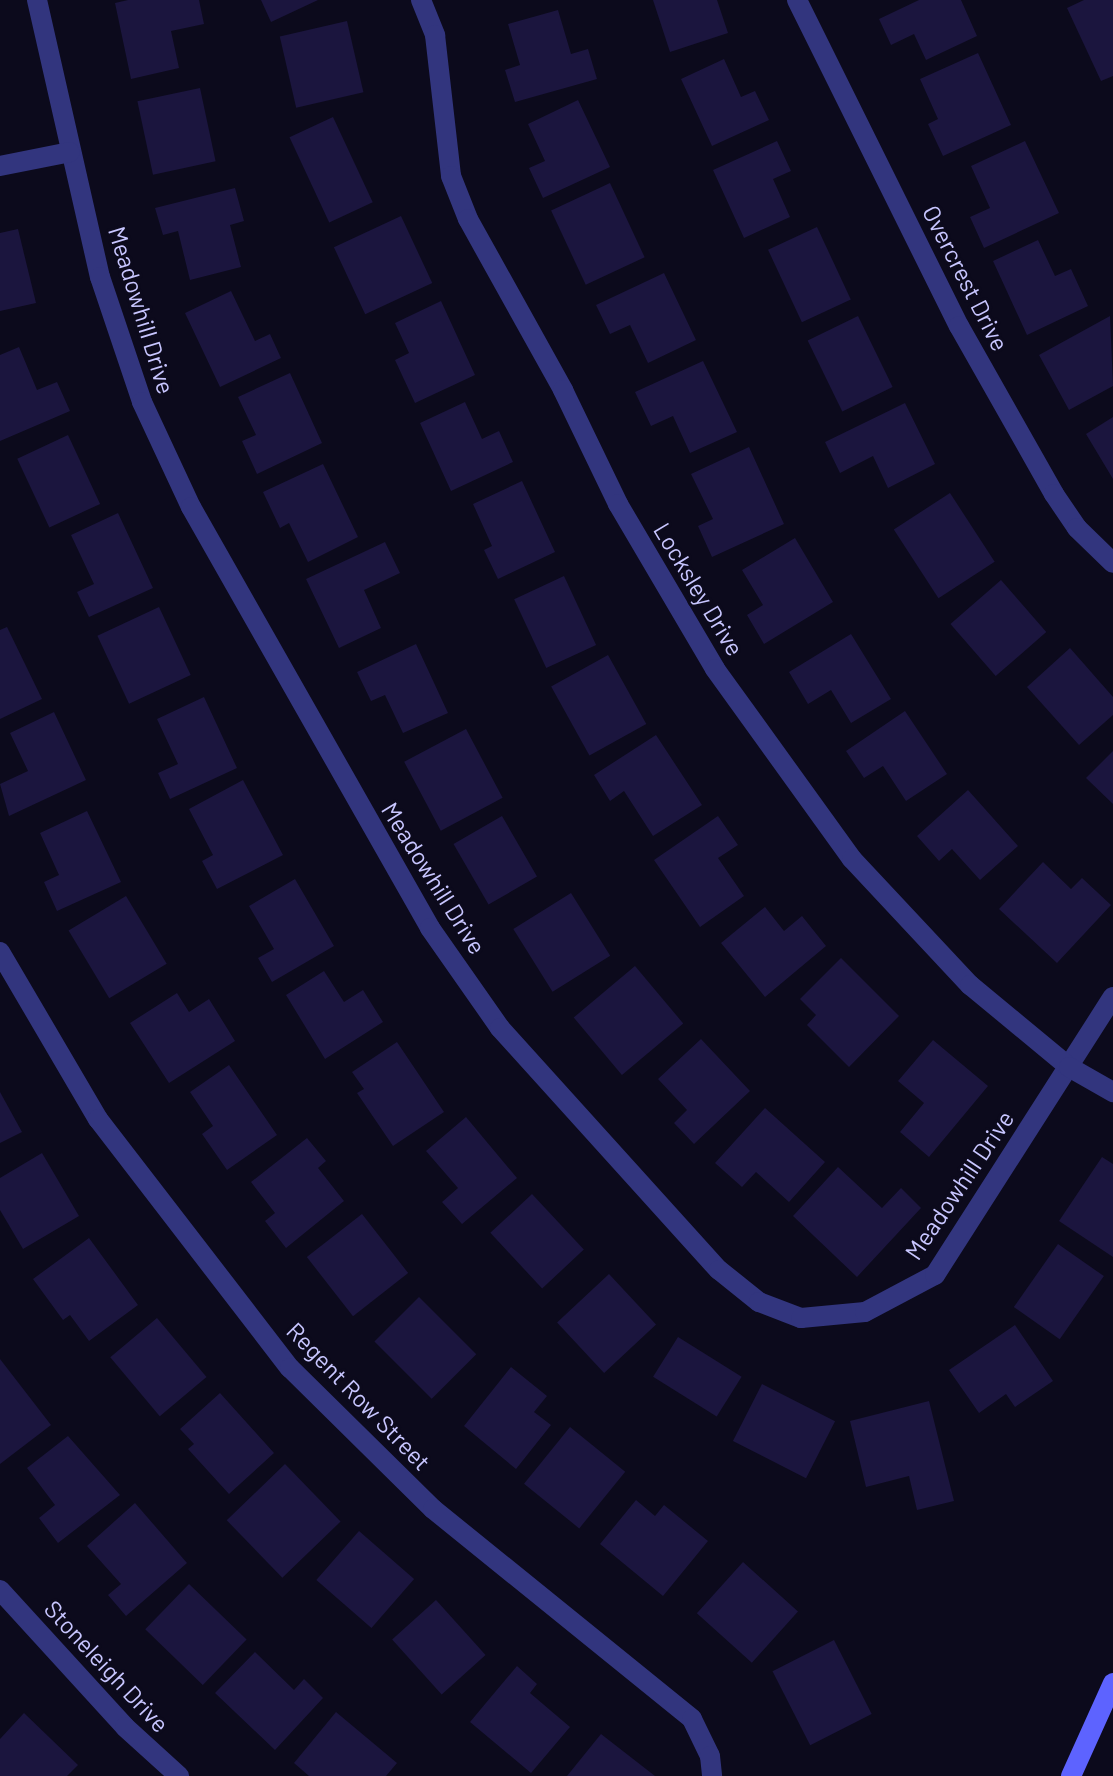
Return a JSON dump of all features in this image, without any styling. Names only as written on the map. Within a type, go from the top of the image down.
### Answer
[{"type":"main road","points":[[1071,1776],[1113,1683]]},
{"type":"street","name":"Meadowhill Drive","points":[[37,0],[100,277],[142,402],[191,507],[310,725],[430,928],[500,1028],[719,1270],[759,1302],[801,1318],[865,1312],[935,1275],[1113,997]]},
{"type":"street","name":"Locksley Drive","points":[[421,0],[435,35],[451,176],[468,219],[563,390],[618,504],[715,669],[852,859],[970,985],[1069,1067],[1113,1092]]},
{"type":"street","name":"Overcrest Drive","points":[[797,0],[988,378],[1054,494],[1077,528],[1113,563]]},
{"type":"street","points":[[0,166],[70,152]]},
{"type":"street","name":"Regent Row Street","points":[[0,952],[98,1119],[290,1368],[433,1509],[692,1719],[710,1756],[712,1776]]},
{"type":"street","name":"Stoneleigh Drive","points":[[0,1590],[125,1727],[179,1776]]},
{"type":"building","points":[[128,0],[199,0],[204,24],[171,31],[179,68],[131,79],[115,3]]},
{"type":"building","points":[[261,0],[318,0],[271,22]]},
{"type":"building","points":[[653,0],[717,0],[728,33],[670,52]]},
{"type":"building","points":[[919,0],[961,0],[977,36],[926,60],[914,34],[891,45],[879,19]]},
{"type":"building","points":[[1084,0],[1113,0],[1113,76],[1101,81],[1067,8]]},
{"type":"building","points":[[558,10],[571,54],[588,49],[597,79],[515,102],[505,70],[520,65],[508,24]]},
{"type":"building","points":[[347,21],[363,92],[296,108],[280,37]]},
{"type":"building","points":[[978,53],[1011,125],[943,156],[928,124],[938,119],[920,79]]},
{"type":"building","points":[[724,59],[741,97],[755,91],[769,120],[712,146],[681,79]]},
{"type":"building","points":[[200,88],[216,161],[153,175],[137,101]]},
{"type":"building","points":[[578,100],[610,167],[543,198],[529,168],[545,161],[528,124]]},
{"type":"building","points":[[333,117],[373,202],[329,222],[289,137]]},
{"type":"building","points":[[777,141],[791,171],[773,179],[790,217],[744,238],[713,170]]},
{"type":"building","points":[[1025,141],[1059,213],[984,248],[970,217],[990,208],[971,166]]},
{"type":"building","points":[[610,183],[645,257],[586,285],[551,210]]},
{"type":"building","points":[[235,188],[244,221],[230,225],[241,267],[190,280],[178,231],[163,235],[155,208]]},
{"type":"building","points":[[401,216],[432,283],[365,314],[334,247]]},
{"type":"building","points":[[817,227],[851,300],[802,322],[768,250]]},
{"type":"building","points":[[18,229],[36,303],[0,311],[0,233]]},
{"type":"building","points":[[1038,240],[1055,276],[1071,269],[1088,306],[1027,335],[993,261]]},
{"type":"building","points":[[664,273],[696,340],[648,363],[630,325],[610,334],[596,305]]},
{"type":"building","points":[[231,291],[255,341],[270,334],[281,358],[220,387],[185,313]]},
{"type":"building","points":[[441,301],[475,375],[415,403],[395,360],[409,353],[395,323]]},
{"type":"building","points":[[858,316],[893,387],[842,412],[808,341]]},
{"type":"building","points":[[1110,316],[1113,386],[1069,410],[1039,355]]},
{"type":"building","points":[[19,347],[37,390],[57,382],[70,411],[0,441],[0,355]]},
{"type":"building","points":[[703,361],[737,432],[690,453],[673,416],[651,426],[635,392]]},
{"type":"building","points":[[290,373],[322,443],[257,474],[242,441],[256,435],[238,397]]},
{"type":"building","points":[[465,402],[482,439],[499,431],[513,462],[451,491],[420,423]]},
{"type":"building","points":[[905,403],[935,464],[888,488],[873,456],[840,473],[825,442]]},
{"type":"building","points":[[1113,417],[1113,479],[1086,434]]},
{"type":"building","points":[[68,435],[100,504],[49,528],[17,459]]},
{"type":"building","points":[[749,447],[784,524],[712,557],[698,526],[713,519],[691,474]]},
{"type":"building","points":[[323,464],[358,537],[308,562],[289,523],[280,528],[263,492]]},
{"type":"building","points":[[522,481],[555,552],[498,579],[484,550],[492,546],[473,504]]},
{"type":"building","points":[[950,493],[995,562],[938,598],[894,529]]},
{"type":"building","points":[[118,513],[153,588],[89,617],[77,592],[94,584],[71,535]]},
{"type":"building","points":[[795,538],[833,602],[764,644],[747,615],[763,605],[742,570]]},
{"type":"building","points":[[385,542],[400,573],[364,590],[381,628],[339,648],[306,579]]},
{"type":"building","points":[[564,576],[596,645],[546,668],[514,599]]},
{"type":"building","points":[[1001,580],[1046,632],[996,676],[950,624]]},
{"type":"building","points":[[159,607],[191,675],[129,704],[97,636]]},
{"type":"building","points":[[7,627],[42,699],[0,719],[0,630]]},
{"type":"building","points":[[851,634],[891,699],[851,723],[831,690],[808,704],[789,672]]},
{"type":"building","points":[[416,644],[448,713],[403,733],[385,695],[371,701],[357,672]]},
{"type":"building","points":[[1070,648],[1113,697],[1113,715],[1079,745],[1027,687]]},
{"type":"building","points":[[608,655],[646,724],[589,756],[551,687]]},
{"type":"building","points":[[204,697],[237,768],[170,799],[158,773],[178,764],[157,719]]},
{"type":"building","points":[[905,711],[947,774],[906,801],[883,766],[864,778],[846,751]]},
{"type":"building","points":[[54,712],[86,780],[9,816],[0,784],[28,771],[10,733]]},
{"type":"building","points":[[466,729],[503,798],[441,831],[404,762]]},
{"type":"building","points":[[656,735],[702,805],[653,836],[624,791],[610,801],[594,775]]},
{"type":"building","points":[[1113,751],[1113,804],[1086,778]]},
{"type":"building","points":[[243,780],[283,855],[217,889],[202,861],[213,855],[189,809]]},
{"type":"building","points":[[968,790],[1018,846],[980,880],[952,849],[939,861],[917,836]]},
{"type":"building","points":[[87,811],[121,882],[57,911],[44,882],[59,875],[40,833]]},
{"type":"building","points":[[502,816],[537,877],[489,905],[454,844]]},
{"type":"building","points":[[718,816],[738,845],[718,858],[744,896],[700,927],[654,860]]},
{"type":"building","points":[[1043,862],[1071,889],[1082,878],[1111,905],[1057,963],[999,909]]},
{"type":"building","points":[[295,879],[334,946],[272,982],[258,958],[274,949],[249,906]]},
{"type":"building","points":[[571,893],[610,956],[553,992],[513,929]]},
{"type":"building","points":[[126,896],[167,964],[109,998],[69,931]]},
{"type":"building","points":[[765,907],[784,931],[802,916],[826,946],[765,997],[721,943]]},
{"type":"building","points":[[841,958],[899,1016],[849,1067],[807,1025],[816,1015],[800,999]]},
{"type":"building","points":[[635,966],[683,1023],[622,1075],[574,1017]]},
{"type":"building","points":[[324,971],[344,1002],[363,990],[383,1022],[325,1059],[286,995]]},
{"type":"building","points":[[177,993],[189,1012],[209,999],[235,1041],[169,1083],[130,1023]]},
{"type":"building","points":[[701,1039],[750,1091],[694,1144],[674,1123],[687,1110],[658,1079]]},
{"type":"building","points":[[933,1040],[988,1086],[929,1157],[900,1132],[924,1103],[898,1081]]},
{"type":"building","points":[[397,1042],[444,1112],[393,1146],[357,1093],[364,1089],[352,1072]]},
{"type":"building","points":[[229,1065],[277,1135],[227,1170],[202,1134],[213,1126],[190,1092]]},
{"type":"building","points":[[0,1092],[22,1132],[0,1143]]},
{"type":"building","points":[[765,1108],[825,1162],[789,1202],[756,1172],[742,1187],[715,1163]]},
{"type":"building","points":[[466,1117],[517,1178],[462,1224],[442,1202],[458,1188],[426,1151]]},
{"type":"building","points":[[307,1138],[326,1161],[318,1168],[344,1201],[286,1248],[265,1221],[275,1213],[251,1182]]},
{"type":"building","points":[[42,1153],[79,1216],[23,1249],[0,1210],[0,1178]]},
{"type":"building","points":[[1102,1157],[1113,1164],[1113,1257],[1059,1221]]},
{"type":"building","points":[[838,1167],[882,1208],[901,1188],[921,1208],[857,1277],[793,1216]]},
{"type":"building","points":[[532,1194],[584,1250],[542,1288],[490,1233]]},
{"type":"building","points":[[362,1214],[408,1273],[353,1316],[307,1257]]},
{"type":"building","points":[[89,1238],[138,1305],[89,1341],[70,1315],[63,1320],[33,1279]]},
{"type":"building","points":[[1058,1244],[1104,1276],[1060,1339],[1014,1307]]},
{"type":"building","points":[[609,1274],[656,1324],[604,1373],[557,1322]]},
{"type":"building","points":[[419,1297],[476,1354],[432,1399],[374,1342]]},
{"type":"building","points":[[157,1318],[206,1377],[160,1416],[110,1357]]},
{"type":"building","points":[[1015,1325],[1053,1381],[1015,1407],[1006,1394],[979,1413],[949,1370]]},
{"type":"building","points":[[678,1337],[742,1377],[717,1417],[653,1377]]},
{"type":"building","points":[[0,1359],[51,1425],[0,1464]]},
{"type":"building","points":[[511,1367],[547,1396],[534,1412],[551,1425],[516,1469],[464,1426]]},
{"type":"building","points":[[762,1384],[835,1421],[806,1478],[733,1441]]},
{"type":"building","points":[[220,1393],[274,1453],[229,1494],[188,1449],[194,1444],[180,1429]]},
{"type":"building","points":[[929,1401],[954,1501],[917,1510],[909,1476],[866,1487],[850,1421]]},
{"type":"building","points":[[570,1427],[625,1472],[579,1528],[524,1484]]},
{"type":"building","points":[[68,1436],[120,1495],[58,1543],[39,1518],[55,1505],[27,1468]]},
{"type":"building","points":[[285,1464],[341,1522],[282,1578],[227,1520]]},
{"type":"building","points":[[636,1500],[655,1516],[664,1505],[708,1541],[663,1596],[600,1544]]},
{"type":"building","points":[[135,1503],[187,1563],[126,1616],[108,1595],[121,1584],[87,1546]]},
{"type":"building","points":[[359,1531],[414,1579],[371,1628],[316,1580]]},
{"type":"building","points":[[743,1562],[798,1612],[752,1663],[697,1613]]},
{"type":"building","points":[[189,1584],[247,1640],[203,1685],[145,1629]]},
{"type":"building","points":[[436,1600],[486,1655],[442,1694],[392,1639]]},
{"type":"building","points":[[834,1640],[872,1714],[810,1745],[773,1671]]},
{"type":"building","points":[[255,1652],[294,1690],[304,1679],[323,1698],[275,1750],[215,1693]]},
{"type":"building","points":[[517,1666],[537,1684],[530,1693],[570,1727],[531,1773],[470,1722]]},
{"type":"building","points":[[336,1712],[397,1763],[386,1776],[309,1776],[294,1763]]},
{"type":"building","points":[[24,1713],[78,1765],[67,1776],[0,1776],[0,1739]]},
{"type":"building","points":[[601,1734],[655,1776],[567,1776]]}]
